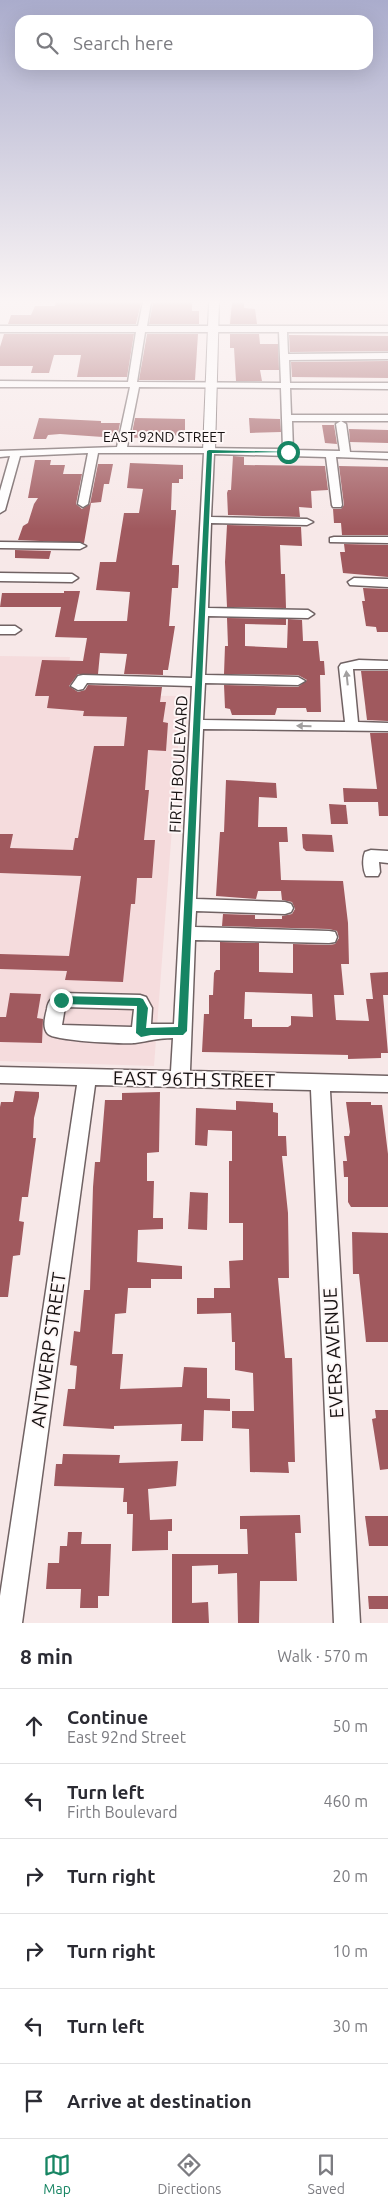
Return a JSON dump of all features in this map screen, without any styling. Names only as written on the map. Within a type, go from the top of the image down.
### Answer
[{"type":"main road","points":[[209,451],[212,378]]},
{"type":"street","points":[[121,451],[135,378]]},
{"type":"street","points":[[286,378],[288,452]]},
{"type":"street","points":[[0,384],[388,386]]},
{"type":"street","points":[[287,418],[388,418]]},
{"type":"street","points":[[341,424],[345,454]]},
{"type":"street","points":[[82,468],[89,451]]},
{"type":"street","points":[[83,504],[89,451]]},
{"type":"street","name":"EAST 92ND STREET","points":[[0,454],[89,451],[209,451],[388,456]]},
{"type":"street","name":"FIRTH BOULEVARD","points":[[180,1079],[197,724],[204,680],[203,612],[209,451]]},
{"type":"street","points":[[0,510],[16,453]]},
{"type":"street","points":[[331,454],[338,505]]},
{"type":"street","points":[[207,520],[308,522]]},
{"type":"street","points":[[334,540],[388,540]]},
{"type":"street","points":[[0,545],[80,546]]},
{"type":"street","points":[[0,577],[72,578]]},
{"type":"street","points":[[354,582],[388,583]]},
{"type":"street","points":[[203,612],[308,614]]},
{"type":"street","points":[[0,630],[15,630]]},
{"type":"street","points":[[352,727],[346,667],[360,664],[388,665]]},
{"type":"street","points":[[78,686],[83,679],[298,681]]},
{"type":"street","points":[[197,724],[388,727]]},
{"type":"street","points":[[372,872],[371,856],[388,857]]},
{"type":"street","points":[[189,905],[284,908]]},
{"type":"street","points":[[187,933],[329,937]]},
{"type":"street","points":[[141,1033],[143,1008],[140,1002],[61,1000],[56,1005],[53,1028],[58,1032],[136,1035],[151,1031],[183,1031]]},
{"type":"street","name":"EAST 96TH STREET","points":[[0,1074],[388,1084]]},
{"type":"street","name":"ANTWERP STREET","points":[[9,1623],[87,1077]]},
{"type":"street","name":"EVERS AVENUE","points":[[320,1083],[347,1623]]},
{"type":"shaded area","points":[[0,656],[70,657],[65,695],[182,696],[154,1066],[0,1061]]},
{"type":"building","points":[[139,378],[195,378],[195,380],[139,380]]},
{"type":"building","points":[[236,378],[261,378],[262,381],[236,381]]},
{"type":"building","points":[[39,418],[120,423],[117,438],[60,434],[48,435],[46,439],[33,439]]},
{"type":"building","points":[[135,418],[185,419],[185,435],[131,438]]},
{"type":"building","points":[[249,418],[280,419],[281,432],[250,433]]},
{"type":"building","points":[[322,425],[334,425],[337,444],[325,443]]},
{"type":"building","points":[[349,429],[388,430],[388,443],[350,442]]},
{"type":"building","points":[[233,456],[244,457],[244,465],[325,466],[328,490],[311,491],[312,508],[299,507],[300,517],[228,515],[227,493],[228,490],[231,490]]},
{"type":"building","points":[[35,460],[51,460],[50,465],[65,465],[63,474],[82,474],[76,504],[82,509],[90,504],[98,464],[113,464],[109,484],[104,484],[101,502],[91,503],[84,543],[18,540],[23,526],[28,523],[38,498],[28,498]]},
{"type":"building","points":[[130,463],[183,465],[183,479],[179,479],[179,483],[172,483],[171,510],[176,510],[176,513],[172,565],[179,565],[179,571],[178,588],[172,588],[169,626],[175,626],[168,670],[163,670],[163,675],[124,674],[127,654],[100,653],[98,674],[78,674],[69,686],[78,692],[85,690],[88,685],[162,687],[160,702],[166,702],[163,722],[168,723],[166,751],[148,750],[145,790],[149,790],[144,840],[155,840],[152,878],[137,878],[135,904],[131,904],[123,982],[65,980],[67,971],[0,969],[0,954],[69,956],[81,876],[0,873],[0,834],[13,834],[10,848],[73,850],[75,838],[78,838],[94,746],[124,746],[127,717],[83,716],[84,711],[47,708],[49,696],[35,696],[42,660],[83,661],[87,638],[55,637],[61,607],[0,607],[2,593],[64,593],[64,591],[80,591],[74,621],[127,621],[130,592],[96,590],[100,562],[116,562],[124,513],[139,513],[143,489],[127,488]]},
{"type":"building","points":[[339,466],[388,467],[388,535],[342,535],[341,523],[334,523],[333,509],[341,509],[344,505]]},
{"type":"building","points":[[227,525],[301,527],[302,546],[280,545],[281,574],[285,574],[286,608],[227,607],[225,562]]},
{"type":"building","points":[[344,544],[388,545],[388,577],[343,573],[340,552],[345,552]]},
{"type":"building","points":[[15,550],[51,551],[49,559],[15,558]]},
{"type":"building","points":[[363,588],[388,589],[388,632],[377,632],[376,627],[366,626],[362,601],[365,601]]},
{"type":"building","points":[[227,618],[286,619],[286,625],[245,624],[245,646],[287,648],[288,619],[302,620],[303,641],[318,641],[320,661],[324,661],[325,675],[320,675],[321,712],[307,712],[306,708],[277,708],[275,715],[232,715],[230,709],[225,708],[224,685],[298,687],[307,680],[298,675],[224,674],[225,646],[228,646]]},
{"type":"building","points":[[361,671],[388,671],[388,721],[367,720]]},
{"type":"building","points":[[370,733],[388,733],[388,816],[379,816],[378,802],[344,802],[343,788],[377,789]]},
{"type":"building","points":[[226,780],[276,783],[277,798],[259,797],[258,827],[287,827],[288,842],[279,842],[281,880],[343,881],[348,923],[349,964],[341,964],[344,995],[334,995],[336,1020],[369,1021],[366,999],[373,999],[370,973],[388,972],[388,995],[383,995],[388,1053],[381,1053],[381,1058],[348,1059],[348,1055],[202,1052],[204,1014],[209,1014],[209,995],[213,995],[214,973],[216,970],[220,970],[220,942],[259,943],[259,972],[293,973],[293,944],[329,945],[335,944],[339,938],[337,931],[329,929],[222,926],[223,914],[255,915],[255,919],[282,919],[282,916],[292,914],[295,909],[292,902],[282,900],[281,891],[258,891],[256,899],[216,896],[220,832],[224,832]],"holes":[[[245,992],[312,994],[313,1017],[291,1016],[291,1025],[288,1027],[252,1027],[252,1019],[244,1019]]]},
{"type":"building","points":[[329,804],[346,805],[348,824],[331,824]]},
{"type":"building","points":[[302,834],[332,835],[334,852],[306,851],[303,848]]},
{"type":"building","points":[[10,993],[41,994],[37,1018],[43,1019],[42,1043],[0,1042],[0,1017],[6,1017]]},
{"type":"building","points":[[15,1091],[39,1092],[39,1097],[34,1118],[33,1138],[36,1138],[28,1197],[22,1197],[19,1221],[24,1222],[20,1255],[13,1256],[8,1297],[0,1297],[0,1107],[1,1102],[13,1102]]},
{"type":"building","points":[[160,1092],[159,1152],[147,1153],[147,1181],[154,1181],[153,1218],[163,1218],[163,1229],[138,1230],[137,1262],[182,1266],[182,1279],[151,1279],[151,1288],[128,1288],[126,1313],[115,1314],[112,1354],[123,1354],[120,1389],[182,1387],[184,1367],[207,1368],[207,1398],[230,1399],[230,1411],[204,1410],[203,1441],[181,1441],[182,1424],[114,1426],[114,1429],[63,1426],[68,1389],[75,1389],[77,1366],[70,1365],[74,1331],[80,1332],[84,1290],[90,1290],[93,1187],[95,1162],[100,1162],[105,1100],[122,1100],[122,1093]]},
{"type":"building","points":[[236,1101],[273,1103],[273,1112],[278,1113],[278,1136],[286,1136],[287,1156],[282,1156],[288,1213],[289,1278],[278,1278],[285,1358],[292,1358],[295,1462],[288,1462],[289,1473],[250,1472],[249,1429],[232,1428],[232,1411],[254,1411],[253,1373],[235,1370],[235,1342],[232,1342],[231,1313],[197,1314],[197,1298],[214,1298],[214,1288],[230,1288],[229,1261],[243,1260],[243,1223],[229,1223],[229,1161],[232,1161],[232,1131],[208,1130],[207,1146],[195,1145],[196,1108],[236,1110]]},
{"type":"building","points":[[346,1102],[371,1102],[371,1105],[382,1105],[388,1154],[388,1207],[351,1207],[348,1202],[348,1177],[344,1177],[343,1161],[347,1161],[344,1136],[349,1136],[350,1132]]},
{"type":"building","points":[[190,1192],[208,1193],[207,1230],[188,1229]]},
{"type":"building","points":[[352,1232],[388,1233],[388,1342],[366,1342],[359,1274],[353,1274]]},
{"type":"building","points":[[375,1410],[388,1410],[388,1469],[380,1470],[372,1419],[376,1418]]},
{"type":"building","points":[[63,1454],[120,1455],[119,1463],[178,1461],[176,1486],[148,1489],[150,1520],[172,1519],[172,1531],[168,1531],[168,1550],[132,1551],[133,1514],[127,1514],[127,1502],[123,1502],[124,1488],[54,1486],[56,1464],[62,1464]]},
{"type":"building","points":[[300,1515],[301,1533],[295,1533],[297,1581],[260,1581],[259,1623],[238,1623],[237,1573],[218,1574],[218,1565],[192,1566],[192,1603],[208,1602],[209,1623],[172,1623],[172,1554],[248,1554],[247,1529],[240,1529],[240,1516]]},
{"type":"building","points":[[365,1516],[388,1516],[388,1546],[369,1546]]},
{"type":"building","points":[[68,1532],[82,1532],[81,1544],[111,1544],[109,1596],[98,1596],[98,1608],[80,1608],[81,1589],[46,1589],[48,1563],[59,1563],[60,1546],[67,1546]]},
{"type":"building","points":[[368,1596],[388,1596],[388,1609],[369,1609]]},
{"type":"route","points":[[61,1000],[140,1002],[143,1008],[141,1033],[151,1031],[183,1031],[209,451],[288,452]]}]
